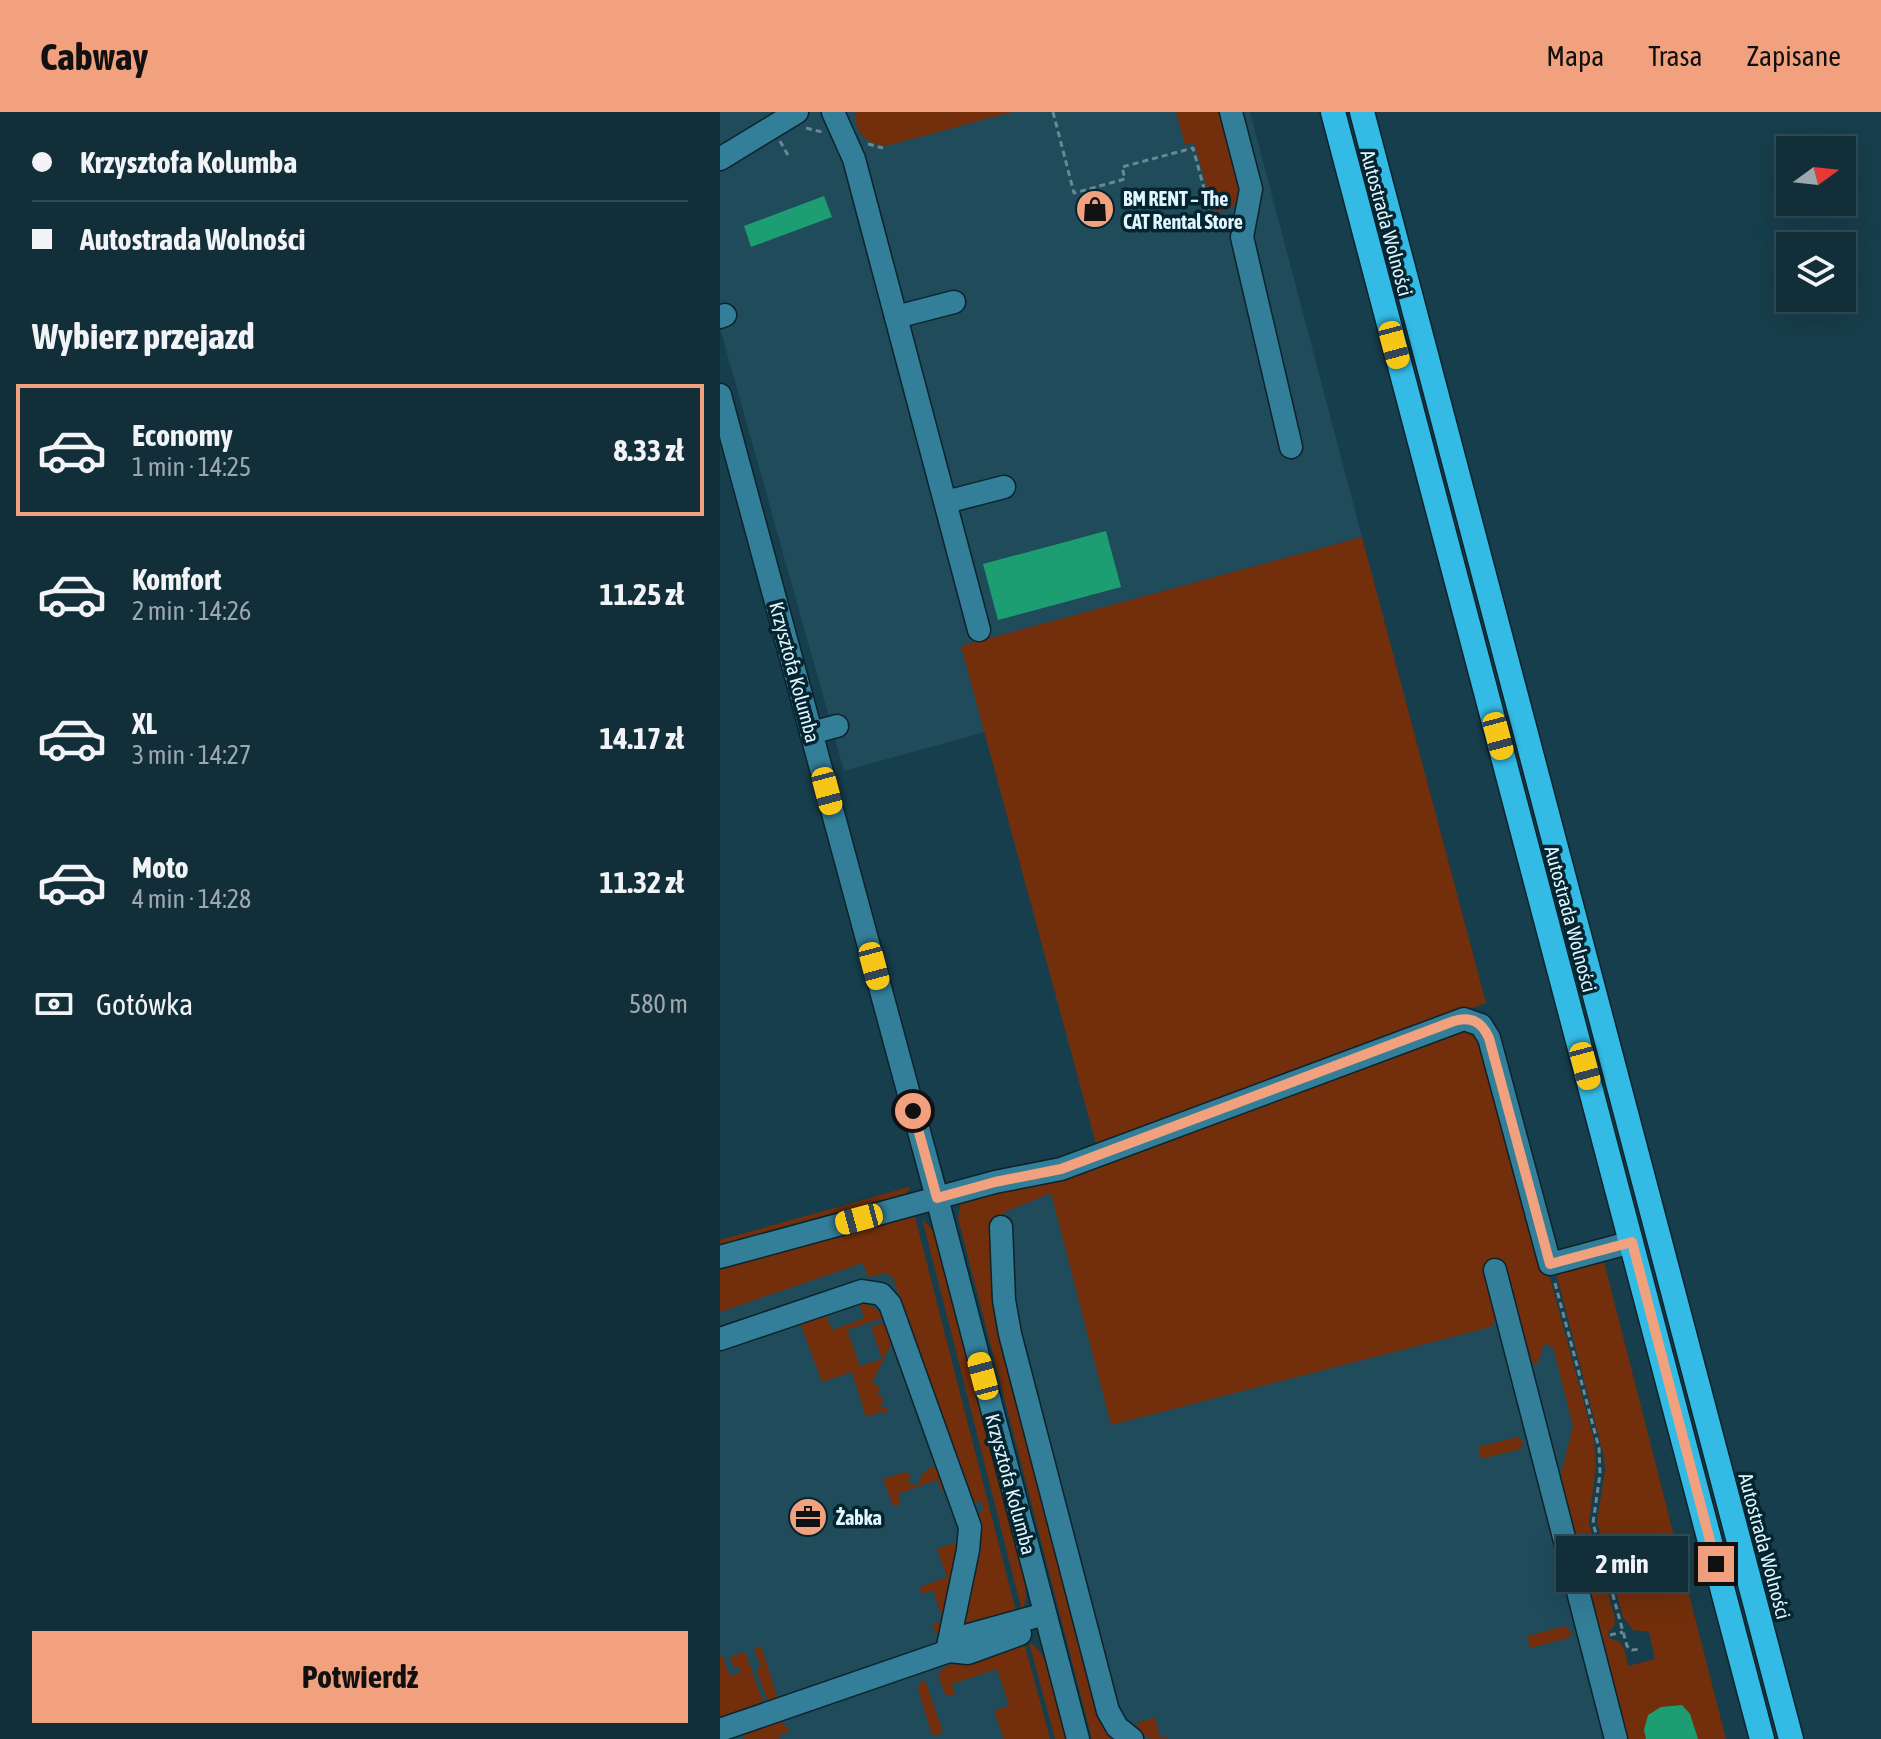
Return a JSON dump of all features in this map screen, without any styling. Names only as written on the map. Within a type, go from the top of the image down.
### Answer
[{"type":"highway","name":"Autostrada Wolności","points":[[1333,112],[1762,1739]]},
{"type":"highway","name":"Autostrada Wolności","points":[[1362,112],[1791,1739]]},
{"type":"street","points":[[833,112],[852,150],[979,630]]},
{"type":"street","points":[[1231,112],[1251,189],[1242,237],[1291,447]]},
{"type":"street","points":[[720,159],[798,120]]},
{"type":"street","points":[[896,317],[954,302]]},
{"type":"street","name":"Krzysztofa Kolumba","points":[[720,395],[937,1198],[1078,1739]]},
{"type":"street","points":[[946,502],[1004,487]]},
{"type":"street","points":[[811,733],[837,726]]},
{"type":"street","points":[[720,1257],[995,1182],[1061,1169],[1454,1021],[1468,1019],[1481,1025],[1489,1038],[1550,1264],[1632,1242]]},
{"type":"street","points":[[1001,1227],[1004,1300],[1010,1334],[1108,1711],[1117,1727],[1132,1739]]},
{"type":"street","points":[[1495,1270],[1616,1739]]},
{"type":"street","points":[[720,1339],[862,1291],[881,1294],[890,1304],[970,1527],[948,1651]]},
{"type":"street","points":[[720,1730],[948,1651],[965,1636],[1046,1620]]},
{"type":"path","points":[[1053,112],[1074,193],[1125,179],[1122,167],[1193,148],[1211,214]]},
{"type":"path","points":[[798,120],[828,135]]},
{"type":"path","points":[[779,139],[782,133]]},
{"type":"path","points":[[1550,1264],[1599,1448],[1600,1474],[1593,1523],[1629,1648],[1641,1649]]},
{"type":"path","points":[[1610,1635],[1623,1632]]},
{"type":"shaded area","points":[[720,112],[1250,112],[1362,537],[962,646],[985,732],[844,771],[720,328]]},
{"type":"shaded area","points":[[855,112],[1012,112],[886,146],[872,143],[863,136],[857,126]]},
{"type":"shaded area","points":[[1176,112],[1221,112],[1239,172],[1239,195],[1232,207],[1214,213],[1194,143],[1185,145]]},
{"type":"shaded area","points":[[824,196],[832,217],[751,247],[744,226]]},
{"type":"shaded area","points":[[1106,531],[1121,587],[998,620],[983,564]]},
{"type":"shaded area","points":[[1362,537],[1486,1003],[1096,1144],[961,646]]},
{"type":"shaded area","points":[[1461,1022],[1486,1042],[1594,1440],[1596,1465],[1589,1523],[1615,1619],[1614,1627],[1608,1632],[1610,1639],[1621,1644],[1628,1666],[1655,1659],[1649,1632],[1633,1630],[1623,1617],[1597,1521],[1605,1470],[1604,1457],[1557,1277],[1559,1271],[1603,1258],[1726,1739],[1625,1739],[1559,1482],[1573,1426],[1553,1347],[1544,1344],[1538,1363],[1531,1364],[1497,1315],[1493,1325],[1487,1328],[1111,1425],[1051,1193],[1005,1212],[994,1225],[1103,1724],[1115,1739],[1092,1739],[958,1218],[961,1202]]},
{"type":"shaded area","points":[[1458,1028],[1587,1458],[1572,1510],[1633,1739],[1098,1739],[983,1208]]},
{"type":"shaded area","points":[[909,1187],[910,1190],[902,1196],[720,1247],[720,1240]]},
{"type":"shaded area","points":[[915,1217],[1016,1612],[962,1626],[981,1536],[977,1514],[984,1510],[981,1501],[973,1503],[893,1278],[886,1273],[868,1277],[863,1263],[720,1312],[720,1266]]},
{"type":"shaded area","points":[[922,1218],[935,1233],[1025,1579],[1026,1599],[1022,1611]]},
{"type":"shaded area","points":[[897,1237],[941,1324],[1016,1612],[983,1637],[1050,1739],[720,1739],[720,1285]]},
{"type":"shaded area","points":[[859,1302],[873,1307],[886,1317],[847,1330],[860,1366],[882,1359],[871,1327],[888,1322],[893,1340],[872,1383],[880,1387],[877,1394],[884,1398],[880,1405],[888,1409],[885,1416],[883,1411],[866,1417],[852,1372],[822,1382],[802,1328],[801,1322],[825,1312],[832,1330],[864,1318]]},
{"type":"shaded area","points":[[1517,1437],[1523,1440],[1521,1449],[1481,1459],[1478,1447]]},
{"type":"shaded area","points":[[929,1468],[937,1468],[946,1488],[942,1491],[937,1480],[898,1494],[901,1504],[893,1506],[883,1479],[905,1472],[911,1475],[908,1482],[917,1486]]},
{"type":"shaded area","points":[[958,1545],[960,1550],[945,1622],[937,1634],[932,1625],[943,1620],[933,1590],[922,1594],[920,1587],[947,1577],[937,1549]]},
{"type":"shaded area","points":[[1565,1626],[1572,1632],[1569,1638],[1530,1648],[1527,1636]]},
{"type":"shaded area","points":[[1024,1642],[1050,1739],[1004,1739],[994,1711],[1009,1705],[997,1669],[952,1684],[955,1696],[944,1692],[938,1674],[944,1667]]},
{"type":"shaded area","points":[[1029,1642],[1045,1659],[1068,1739],[1055,1739]]},
{"type":"shaded area","points":[[761,1646],[778,1699],[769,1705],[756,1669],[761,1666],[754,1649]]},
{"type":"shaded area","points":[[745,1652],[765,1707],[720,1723],[720,1656],[730,1676],[741,1672],[739,1667],[734,1668],[730,1657]]},
{"type":"shaded area","points":[[925,1680],[943,1732],[932,1736],[918,1688]]},
{"type":"shaded area","points":[[1682,1705],[1690,1714],[1698,1739],[1646,1739],[1644,1730],[1648,1715],[1661,1707]]},
{"type":"shaded area","points":[[1155,1717],[1160,1738],[1168,1736],[1168,1739],[1150,1739],[1137,1730],[1137,1723]]},
{"type":"shaded area","points":[[781,1721],[790,1731],[779,1735],[780,1739],[743,1739],[748,1732]]},
{"type":"place","name":"BM RENT – The CAT Rental Store","points":[[1095,209]]},
{"type":"place","name":"Żabka","points":[[808,1517]]},
{"type":"route","points":[[913,1111],[937,1198],[1061,1169],[1454,1021],[1464,1019],[1477,1022],[1489,1038],[1550,1264],[1632,1242],[1716,1564]]}]
